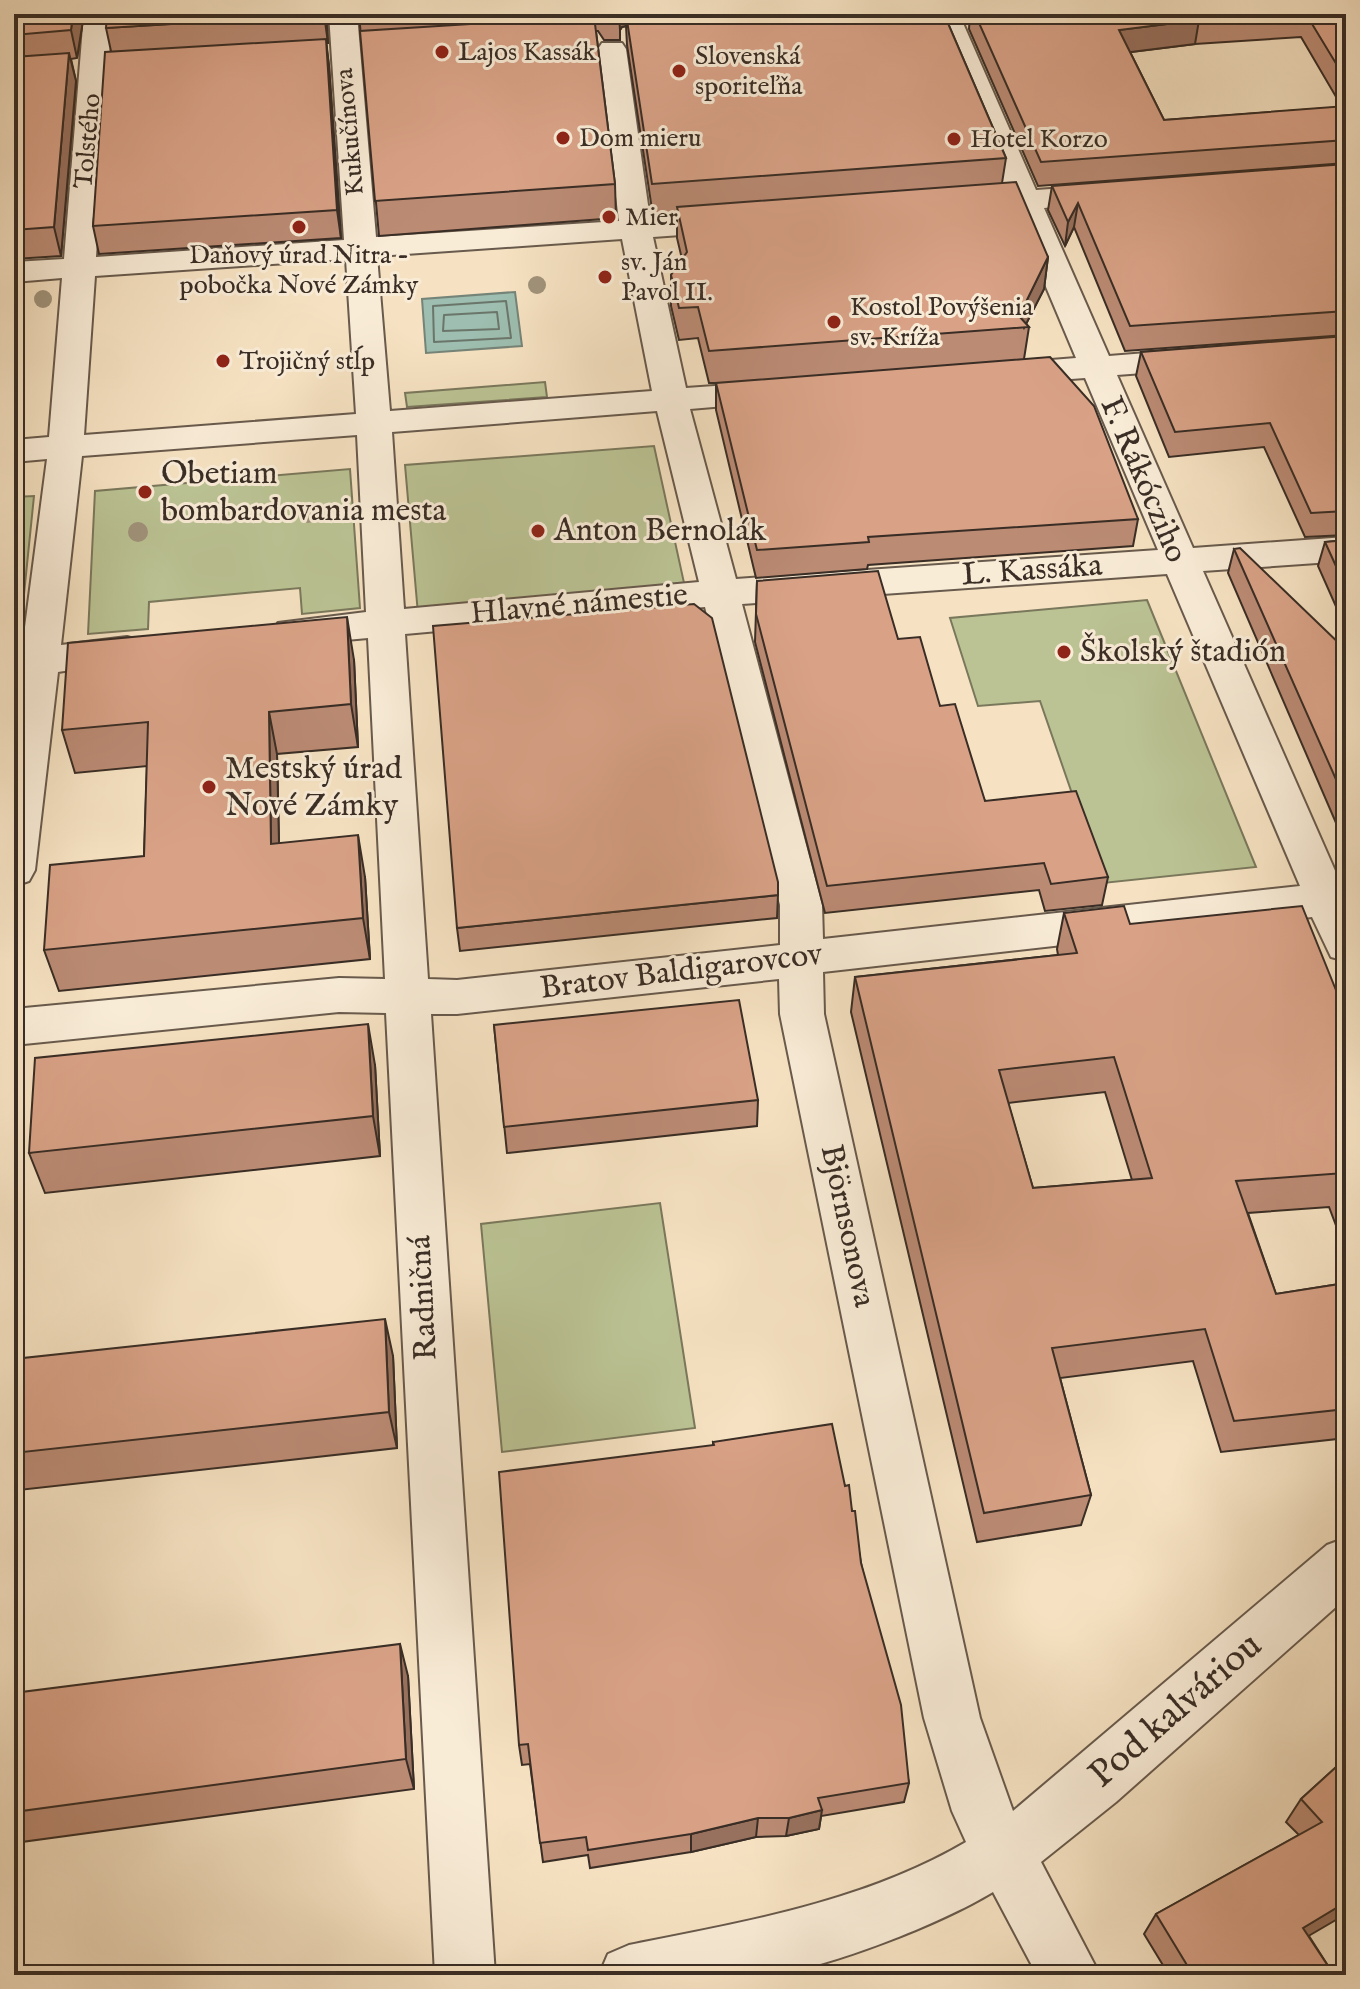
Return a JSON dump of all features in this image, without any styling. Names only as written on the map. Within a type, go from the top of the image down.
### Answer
[{"type":"street","name":"Tolstého","points":[[77,268],[81,69],[98,14]]},
{"type":"street","name":"Kukučínova","points":[[343,14],[357,52],[360,250]]},
{"type":"street","name":"F. Rákócziho","points":[[945,15],[1178,561],[1337,899],[1346,945]]},
{"type":"street","name":"Hlavné námestie","points":[[259,635],[385,621],[719,593],[671,400],[597,39]]},
{"type":"street","points":[[313,54],[357,52]]},
{"type":"street","points":[[81,69],[126,66]]},
{"type":"street","points":[[932,207],[1132,192]]},
{"type":"street","points":[[14,272],[760,220]]},
{"type":"street","points":[[360,250],[385,621]]},
{"type":"street","points":[[14,870],[27,662],[66,447],[77,268]]},
{"type":"street","points":[[969,377],[1221,357]]},
{"type":"street","points":[[14,451],[812,389]]},
{"type":"street","name":"L. Kassáka","points":[[719,593],[1346,549]]},
{"type":"street","name":"Björnsonova","points":[[719,593],[801,905],[802,1014],[952,1718],[966,1769],[1002,1854],[1070,1975]]},
{"type":"street","name":"Radničná","points":[[385,621],[465,1975]]},
{"type":"street","points":[[27,662],[165,646]]},
{"type":"street","name":"Bratov Baldigarovcov","points":[[14,1027],[339,995],[407,998],[489,994],[755,967],[800,958],[1337,899]]},
{"type":"street","name":"Pod kalváriou","points":[[629,1975],[766,1947],[850,1923],[937,1888],[1002,1854],[1098,1779],[1346,1563]]},
{"type":"green space","points":[[545,382],[547,397],[407,407],[405,393]]},
{"type":"green space","points":[[654,446],[686,592],[418,614],[405,465]]},
{"type":"green space","points":[[350,469],[360,608],[302,614],[300,588],[149,602],[148,629],[88,634],[95,491]]},
{"type":"green space","points":[[34,496],[19,643],[14,643],[14,497]]},
{"type":"green space","points":[[1147,600],[1256,867],[1103,883],[1040,701],[978,706],[950,618]]},
{"type":"green space","points":[[660,1203],[695,1428],[502,1452],[481,1224]]},
{"type":"water","points":[[515,292],[522,346],[426,353],[422,299]]},
{"type":"building","points":[[14,14],[73,14],[71,30],[14,35]]},
{"type":"building","points":[[107,14],[324,14],[324,15],[106,28]]},
{"type":"building","points":[[626,14],[944,14],[1006,158],[652,184]]},
{"type":"building","points":[[975,14],[1305,14],[1199,20],[1119,30],[1164,120],[1346,106],[1346,140],[1041,162]]},
{"type":"building","points":[[1306,14],[1346,14],[1346,80]]},
{"type":"building","points":[[594,16],[615,184],[375,201],[360,31]]},
{"type":"building","points":[[326,39],[337,210],[93,226],[105,52]]},
{"type":"building","points":[[69,53],[54,227],[14,230],[14,57]]},
{"type":"building","points":[[1346,164],[1346,311],[1130,326],[1078,203],[1068,222],[1052,186]]},
{"type":"building","points":[[1016,182],[1048,257],[1019,316],[1029,327],[709,351],[698,307],[679,308],[671,275],[687,252],[677,207]]},
{"type":"building","points":[[1346,336],[1346,511],[1311,513],[1270,423],[1175,432],[1141,352]]},
{"type":"building","points":[[1050,357],[1094,406],[1138,519],[868,537],[869,542],[757,550],[716,383]]},
{"type":"building","points":[[1346,540],[1346,588],[1325,542]]},
{"type":"building","points":[[1240,548],[1346,650],[1346,802],[1234,549]]},
{"type":"building","points":[[878,571],[898,639],[920,637],[940,706],[955,704],[985,801],[1076,791],[1108,877],[1051,884],[1044,863],[827,886],[756,614],[757,581]]},
{"type":"building","points":[[694,604],[712,618],[778,882],[778,895],[457,928],[433,626]]},
{"type":"building","points":[[347,617],[351,704],[269,712],[271,844],[358,835],[363,918],[44,950],[50,865],[144,856],[148,722],[62,730],[68,643]]},
{"type":"building","points":[[1124,906],[1130,924],[1302,906],[1346,1015],[1346,1179],[1344,1173],[1236,1181],[1276,1294],[1346,1283],[1346,1409],[1234,1421],[1205,1329],[1052,1348],[1091,1495],[984,1513],[855,977],[1077,953],[1064,913]],"holes":[[[1114,1057],[1152,1178],[1033,1188],[999,1070]]]},
{"type":"building","points":[[739,1000],[758,1100],[504,1127],[494,1025]]},
{"type":"building","points":[[368,1024],[373,1116],[29,1153],[35,1058]]},
{"type":"building","points":[[385,1319],[389,1412],[14,1453],[14,1359]]},
{"type":"building","points":[[832,1424],[845,1486],[849,1485],[852,1511],[855,1511],[861,1563],[901,1705],[909,1783],[818,1798],[822,1810],[789,1818],[758,1818],[691,1834],[588,1850],[586,1837],[540,1843],[528,1744],[519,1745],[499,1472],[714,1445],[713,1442]]},
{"type":"building","points":[[400,1644],[406,1759],[14,1812],[14,1693]]},
{"type":"building","points":[[1346,1758],[1346,1902],[1303,1928],[1334,1975],[1193,1975],[1156,1914],[1322,1822],[1301,1799]]},
{"type":"place","name":"Lajos Kassák","points":[[442,52]]},
{"type":"place","name":"Slovenská sporiteľňa","points":[[679,71]]},
{"type":"place","name":"Dom mieru","points":[[563,138]]},
{"type":"place","name":"Hotel Korzo","points":[[954,139]]},
{"type":"place","name":"Mier","points":[[609,217]]},
{"type":"place","name":"Daňový úrad Nitra - pobočka Nové Zámky","points":[[299,227]]},
{"type":"place","name":"sv. Ján Pavol II.","points":[[605,277]]},
{"type":"place","name":"Kostol Povýšenia sv. Kríža","points":[[834,322]]},
{"type":"place","name":"Trojičný stĺp","points":[[223,361]]},
{"type":"place","name":"Obetiam bombardovania mesta","points":[[145,492]]},
{"type":"place","name":"Anton Bernolák","points":[[538,531]]},
{"type":"place","name":"Školský štadión","points":[[1064,652]]},
{"type":"place","name":"Mestský úrad Nové Zámky","points":[[209,787]]}]
